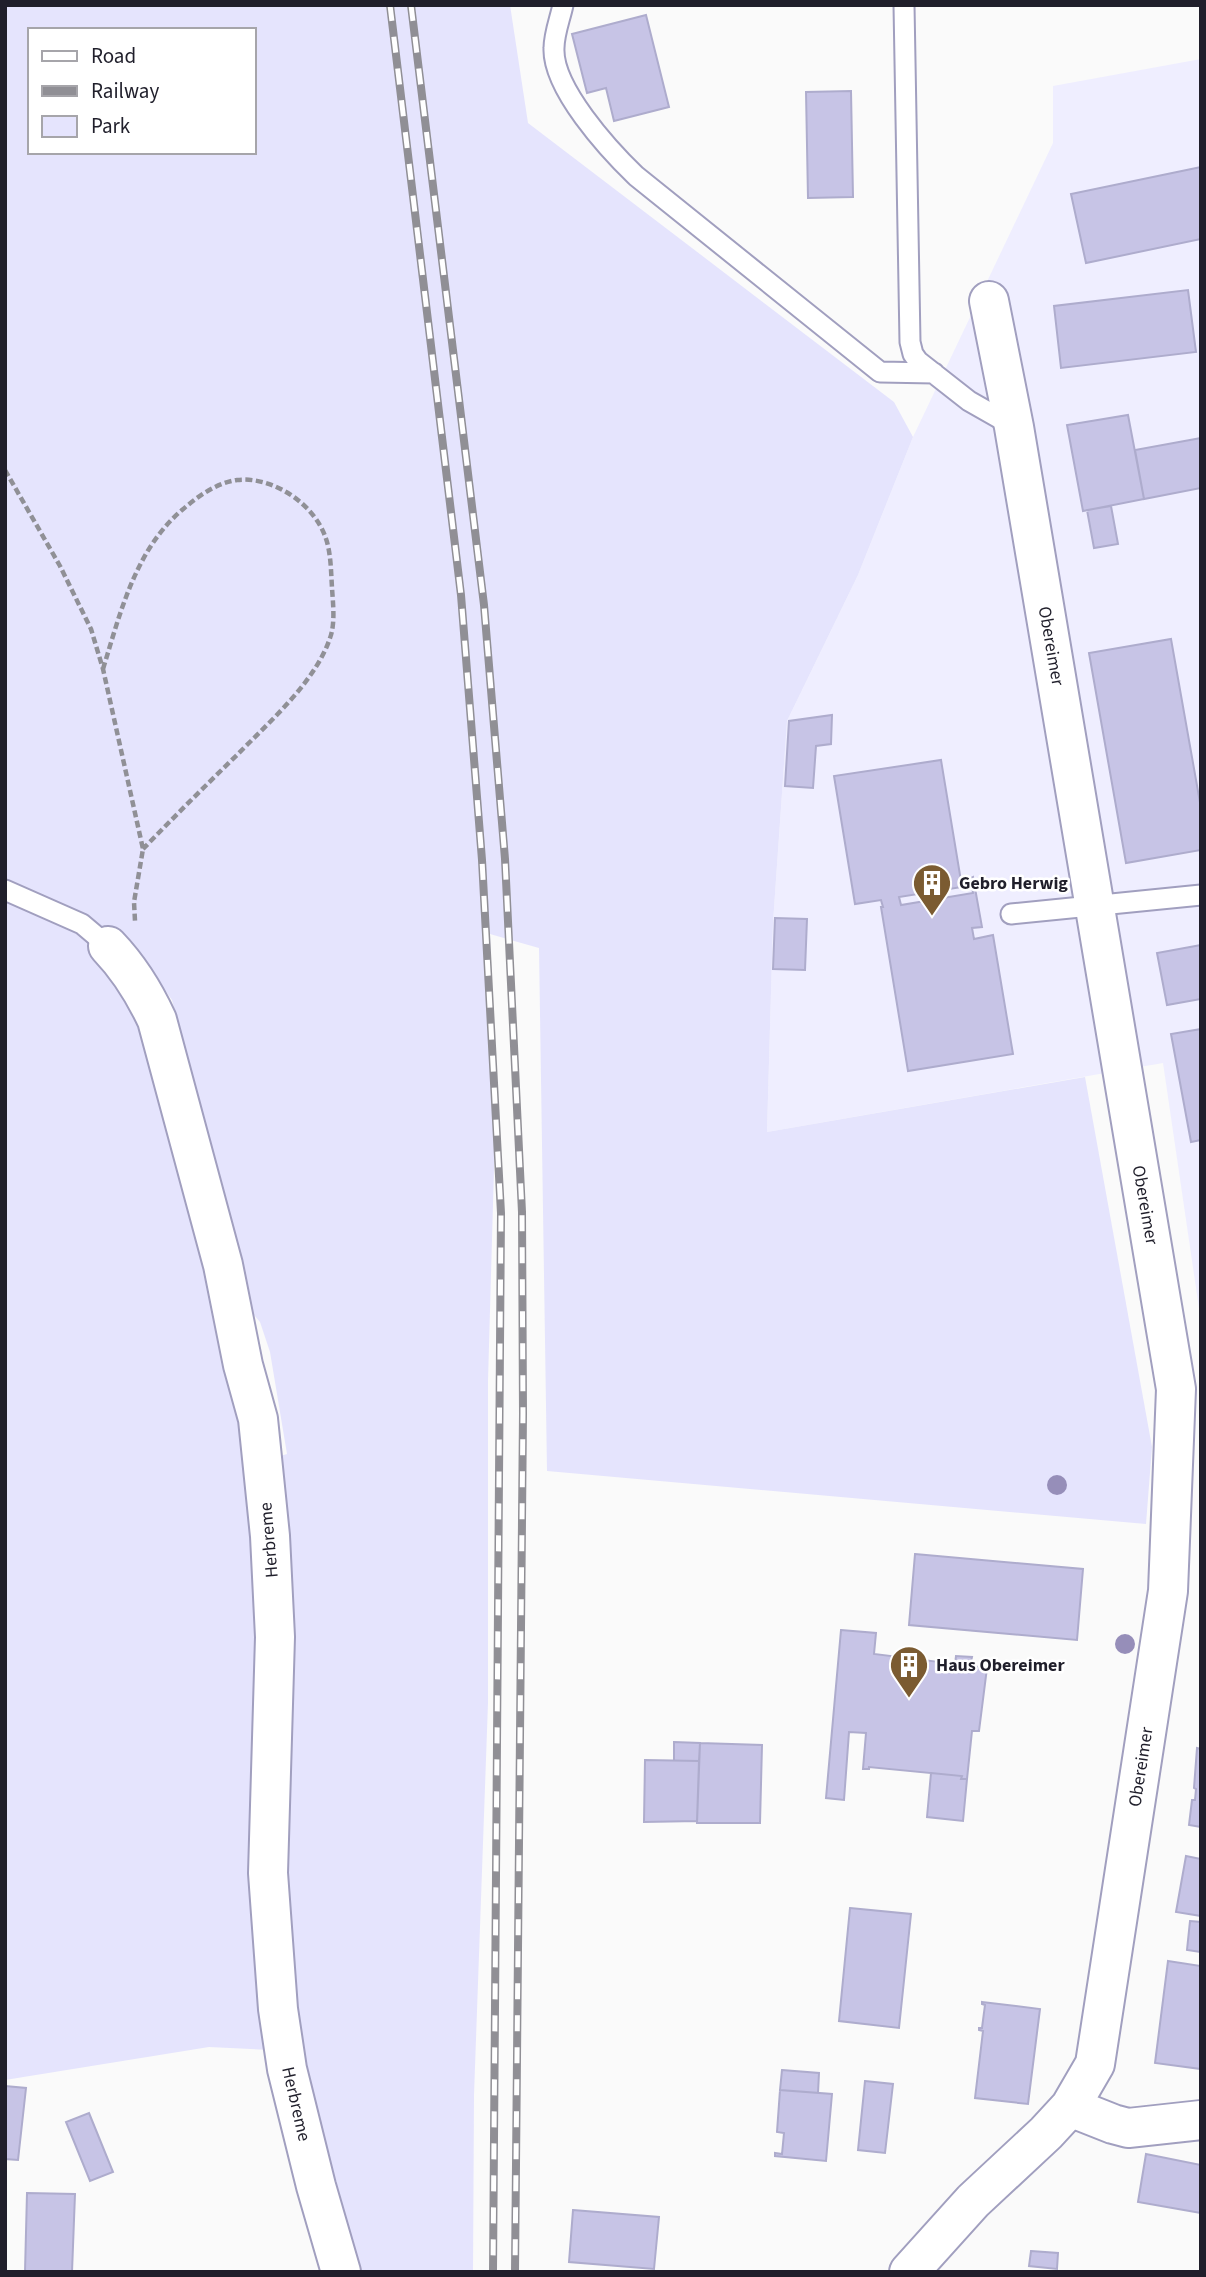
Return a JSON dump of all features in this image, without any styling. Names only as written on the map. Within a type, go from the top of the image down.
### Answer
[{"type":"street","name":"Obereimer","points":[[909,2272],[973,2201],[1070,2107],[1096,2064],[1168,1591],[1188,1386],[1095,906],[1014,427],[989,301]]},
{"type":"street","name":"Herbreme","points":[[122,936],[125,964],[144,991],[157,1020],[223,1265],[243,1365],[258,1419],[270,1536],[275,1637],[268,1873],[278,2009],[287,2070],[341,2272]]},
{"type":"street","points":[[1070,2107],[1128,2128],[1201,2120]]},
{"type":"lane","points":[[562,5],[554,48],[556,66],[565,86],[589,122],[610,150],[636,176],[880,372],[934,373]]},
{"type":"lane","points":[[904,5],[910,342],[913,354],[969,401],[1014,427]]},
{"type":"lane","name":"Herbreme","points":[[5,890],[82,924],[122,936]]},
{"type":"lane","points":[[1011,914],[1201,895]]},
{"type":"path","points":[[5,470],[65,576],[90,629],[103,669],[143,849],[134,902],[122,936]]},
{"type":"path","points":[[103,669],[121,605],[140,565],[161,533],[180,512],[205,493],[237,480],[262,482],[283,489],[300,502],[319,523],[326,537],[333,610],[331,635],[323,654],[310,676],[279,713],[143,849]]},
{"type":"shaded area","points":[[1201,59],[1201,1322],[1163,1063],[767,1132],[773,923],[787,721],[858,575],[913,437],[1053,143],[1053,86]]},
{"type":"green space","points":[[5,5],[510,5],[528,123],[894,402],[913,437],[858,575],[787,721],[773,923],[767,1132],[1085,1077],[1152,1447],[1146,1524],[547,1471],[539,948],[490,934],[496,1098],[488,1381],[488,1703],[474,2095],[473,2272],[354,2272],[310,2094],[290,1970],[277,1457],[287,1454],[270,1352],[260,1322],[248,1308],[235,1242],[172,1000],[119,927],[215,1289],[251,1486],[256,1580],[253,1897],[271,2050],[209,2047],[5,2080]]},
{"type":"building","points":[[646,15],[669,107],[614,121],[606,88],[587,93],[572,34]]},
{"type":"building","points":[[851,91],[853,197],[808,198],[806,92]]},
{"type":"building","points":[[1201,167],[1201,239],[1086,263],[1071,194]]},
{"type":"building","points":[[1188,290],[1196,352],[1061,368],[1054,306]]},
{"type":"building","points":[[1128,415],[1144,499],[1083,511],[1067,425]]},
{"type":"building","points":[[1201,438],[1201,488],[1144,499],[1135,450]]},
{"type":"building","points":[[1111,506],[1118,544],[1094,548],[1087,510]]},
{"type":"building","points":[[1171,639],[1201,808],[1201,850],[1126,863],[1089,653]]},
{"type":"building","points":[[832,715],[831,744],[816,746],[813,788],[785,786],[789,721]]},
{"type":"building","name":"Gebro Herwig","points":[[941,760],[962,887],[899,897],[901,905],[973,893],[973,877],[982,927],[972,928],[974,939],[993,935],[1013,1054],[908,1071],[883,907],[881,900],[855,904],[834,776]]},
{"type":"building","points":[[775,918],[807,919],[805,970],[773,969]]},
{"type":"building","points":[[1201,945],[1201,999],[1167,1005],[1157,953]]},
{"type":"building","points":[[1201,1029],[1201,1140],[1191,1142],[1171,1034]]},
{"type":"building","points":[[915,1554],[1083,1569],[1077,1640],[909,1625]]},
{"type":"building","name":"Haus Obereimer","points":[[841,1630],[876,1633],[874,1654],[955,1664],[956,1656],[972,1657],[970,1666],[987,1668],[979,1731],[972,1731],[967,1779],[961,1779],[962,1776],[869,1767],[863,1769],[866,1733],[849,1732],[844,1800],[826,1798]]},
{"type":"building","points":[[674,1742],[700,1743],[699,1761],[674,1761]]},
{"type":"building","points":[[700,1743],[762,1745],[760,1823],[697,1823]]},
{"type":"building","points":[[1197,1748],[1201,1749],[1201,1827],[1189,1825],[1192,1800],[1195,1800]]},
{"type":"building","points":[[645,1760],[699,1761],[697,1821],[644,1822]]},
{"type":"building","points":[[931,1773],[962,1776],[961,1779],[967,1779],[963,1821],[927,1817]]},
{"type":"building","points":[[1186,1856],[1201,1859],[1201,1916],[1176,1912]]},
{"type":"building","points":[[850,1908],[911,1914],[899,2028],[839,2021]]},
{"type":"building","points":[[1190,1921],[1201,1922],[1201,1952],[1187,1950]]},
{"type":"building","points":[[1168,1961],[1201,1966],[1201,2069],[1155,2063]]},
{"type":"building","points":[[982,2002],[1040,2009],[1028,2104],[975,2098],[983,2031],[979,2028],[982,2028],[985,2005]]},
{"type":"building","points":[[782,2070],[819,2073],[818,2093],[780,2090]]},
{"type":"building","points":[[865,2081],[893,2084],[885,2153],[858,2150]]},
{"type":"building","points":[[5,2086],[26,2088],[18,2160],[5,2159]]},
{"type":"building","points":[[780,2090],[832,2094],[826,2161],[775,2156],[775,2153],[782,2154],[784,2133],[777,2132]]},
{"type":"building","points":[[89,2113],[113,2172],[90,2181],[66,2122]]},
{"type":"building","points":[[1146,2154],[1201,2165],[1201,2213],[1138,2202]]},
{"type":"building","points":[[27,2193],[75,2194],[72,2272],[25,2272]]},
{"type":"building","points":[[573,2210],[659,2217],[654,2269],[569,2262]]},
{"type":"building","points":[[1031,2251],[1058,2253],[1057,2269],[1029,2266]]},
{"type":"railway","points":[[390,5],[461,595],[482,860],[501,1213],[493,2272]]},
{"type":"railway","points":[[411,5],[484,605],[505,859],[522,1212],[523,1413],[515,2272]]},
{"type":"place","name":"Gebro Herwig","points":[[932,917]]},
{"type":"place","name":"Haus Obereimer","points":[[909,1699]]}]
